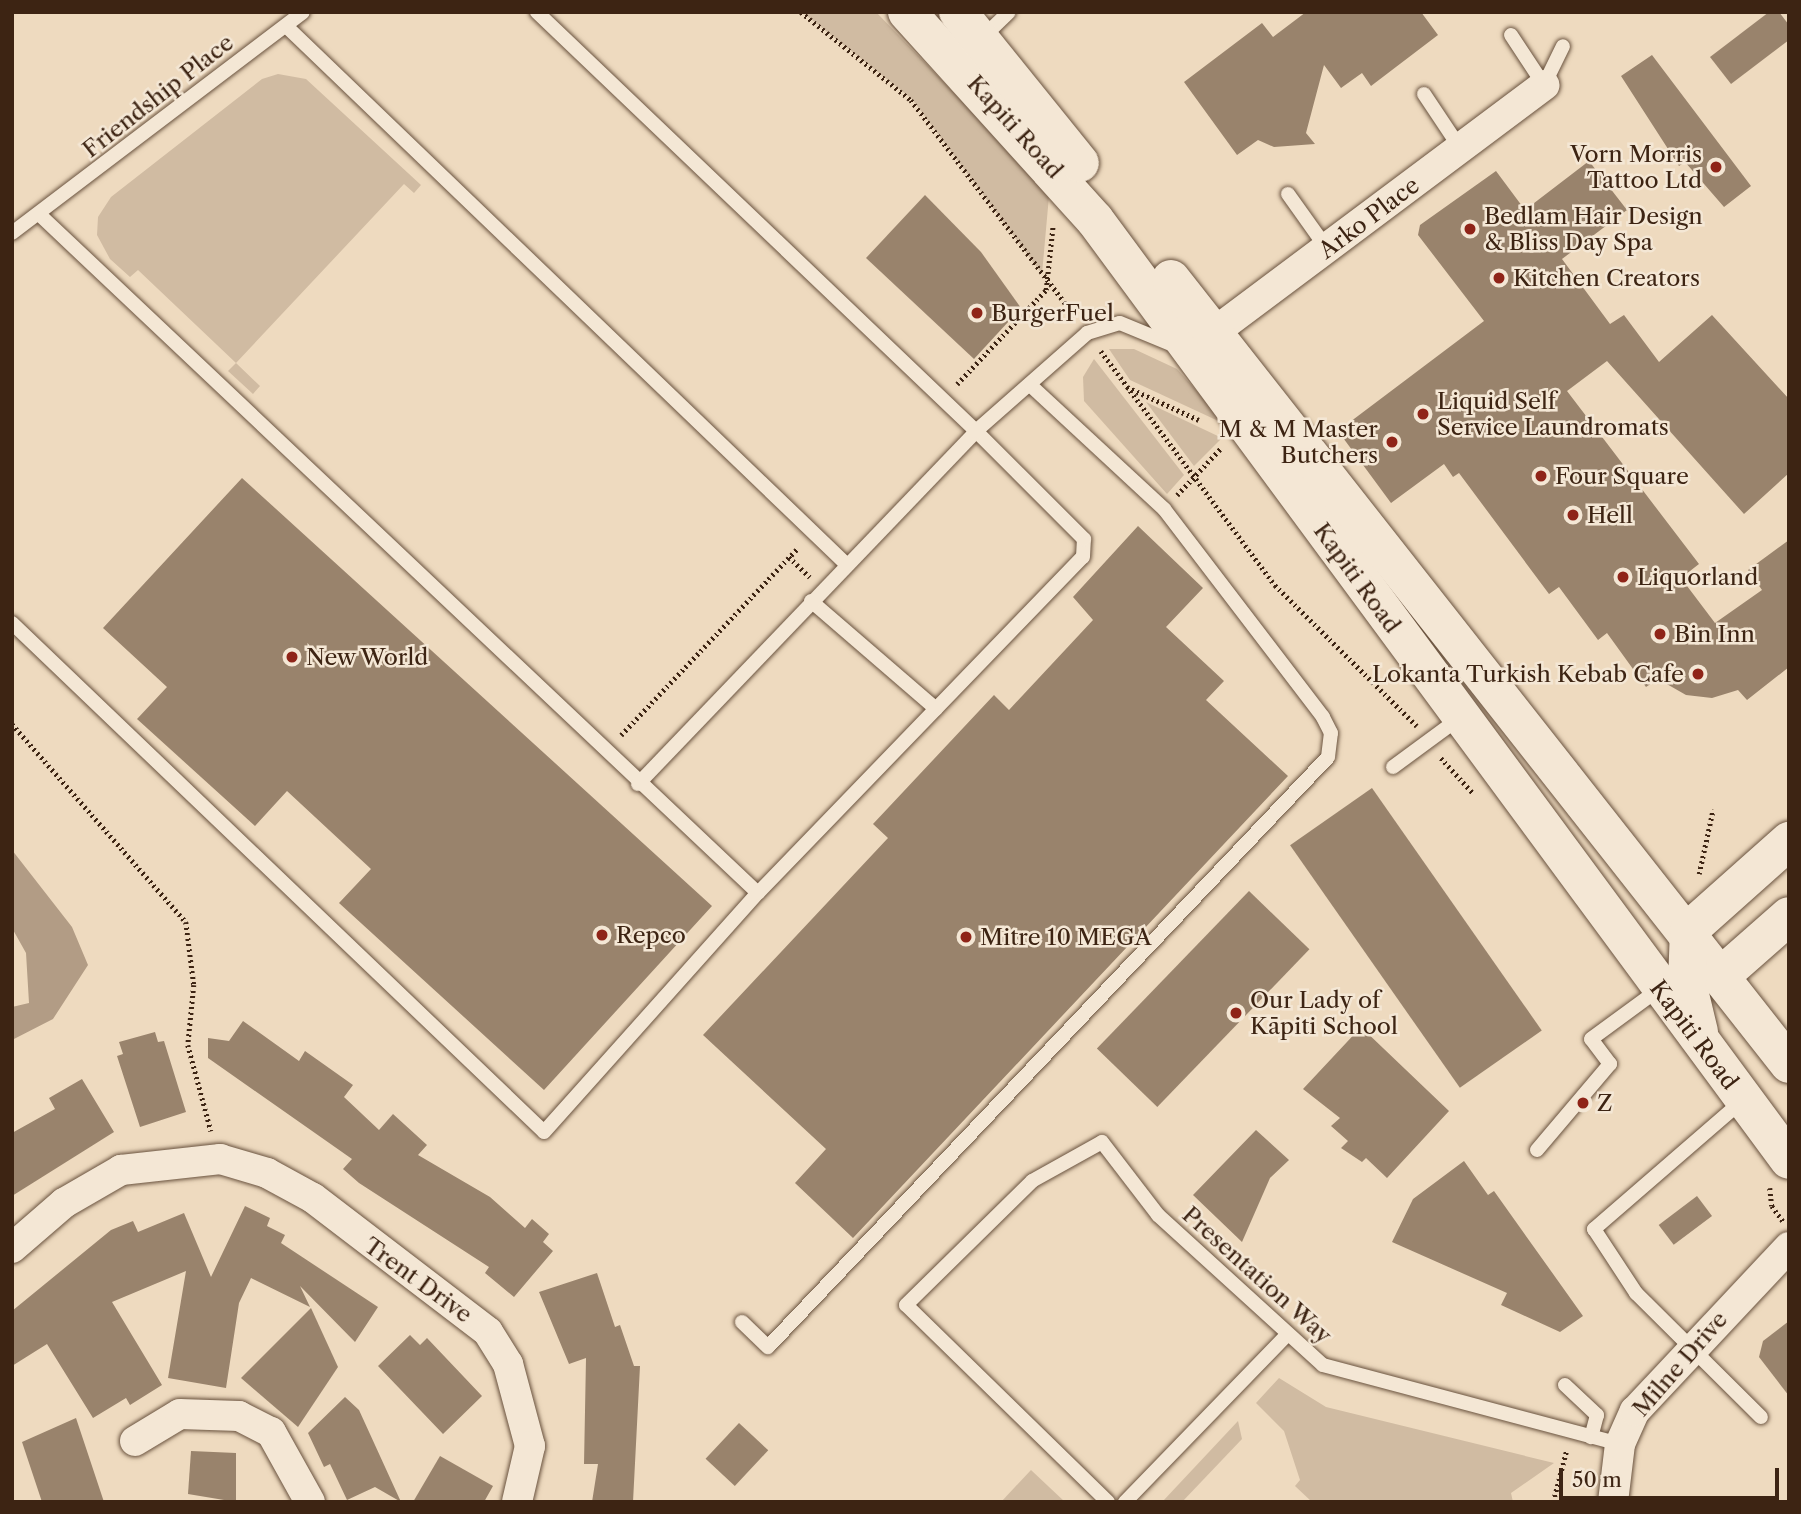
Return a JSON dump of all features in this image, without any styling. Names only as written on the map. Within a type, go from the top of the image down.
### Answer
[{"type":"main road","name":"Kapiti Road","points":[[907,12],[994,103],[1203,341],[1689,930],[1689,978],[1711,1056],[1743,1100],[1778,1170]]},
{"type":"main road","name":"Kapiti Road","points":[[970,25],[1203,341],[1458,719],[1612,928],[1689,978],[1789,1064]]},
{"type":"main road","points":[[970,25],[994,103]]},
{"type":"main road","points":[[1689,930],[1789,841]]},
{"type":"main road","points":[[1689,978],[1789,916]]},
{"type":"street","name":"Arko Place","points":[[1203,341],[1328,250],[1544,85]]},
{"type":"street","name":"Trent Drive","points":[[12,1248],[64,1203],[121,1170],[220,1158],[267,1173],[313,1198],[488,1332],[508,1364],[530,1446],[517,1502]]},
{"type":"street","name":"Milne Drive","points":[[1613,1502],[1620,1444],[1635,1411],[1689,1346],[1789,1247]]},
{"type":"street","points":[[135,1440],[180,1414],[239,1416],[271,1432],[310,1502]]},
{"type":"lane","name":"Friendship Place","points":[[12,233],[41,216],[303,12]]},
{"type":"lane","points":[[12,623],[544,1132],[758,893],[1085,551],[1084,539],[976,430],[537,12]]},
{"type":"lane","points":[[970,25],[1009,12]]},
{"type":"lane","points":[[286,26],[847,565]]},
{"type":"lane","points":[[1511,34],[1544,85]]},
{"type":"lane","points":[[1544,85],[1563,46]]},
{"type":"lane","points":[[1423,94],[1460,148]]},
{"type":"lane","points":[[1288,194],[1328,250]]},
{"type":"lane","points":[[41,216],[605,752],[758,893]]},
{"type":"lane","points":[[638,783],[976,430],[1106,323],[1133,325],[1176,349],[1203,341]]},
{"type":"lane","points":[[742,1322],[768,1348],[866,1251],[1328,757],[1331,733],[1323,718],[1164,509],[1030,384]]},
{"type":"lane","points":[[811,601],[936,709]]},
{"type":"lane","points":[[1394,767],[1458,719]]},
{"type":"lane","points":[[1537,1150],[1610,1063],[1591,1039],[1689,978]]},
{"type":"lane","points":[[1743,1100],[1594,1228],[1636,1293],[1761,1416]]},
{"type":"lane","name":"Presentation Way","points":[[1108,1502],[906,1305],[1032,1181],[1102,1142],[1158,1215],[1286,1336],[1323,1365],[1354,1377],[1620,1444]]},
{"type":"lane","points":[[1125,1502],[1286,1336]]},
{"type":"lane","points":[[1565,1385],[1597,1415],[1591,1437]]},
{"type":"path","points":[[801,12],[911,100],[1079,322]]},
{"type":"path","points":[[943,399],[1048,281],[1054,214]]},
{"type":"path","points":[[1101,352],[1288,600],[1398,702],[1428,741],[1479,798]]},
{"type":"path","points":[[1125,386],[1209,425]]},
{"type":"path","points":[[1171,501],[1225,444]]},
{"type":"path","points":[[605,752],[813,532]]},
{"type":"path","points":[[12,724],[186,922],[194,985],[188,1045],[220,1158]]},
{"type":"path","points":[[1698,878],[1713,810]]},
{"type":"path","points":[[1775,1210],[1778,1170]]},
{"type":"path","points":[[1553,1502],[1572,1432]]},
{"type":"shaded area","points":[[802,12],[876,12],[985,125],[1049,196],[1042,274],[912,99]]},
{"type":"shaded area","points":[[278,74],[306,79],[421,185],[414,193],[404,184],[236,363],[138,270],[130,277],[110,259],[97,235],[98,217],[111,197],[262,79]]},
{"type":"shaded area","points":[[1109,349],[1134,349],[1177,369],[1227,425],[1130,380]]},
{"type":"shaded area","points":[[1094,359],[1184,475],[1167,494],[1084,401],[1083,377]]},
{"type":"shaded area","points":[[236,363],[260,386],[253,394],[228,371]]},
{"type":"shaded area","points":[[1146,402],[1222,438],[1194,466]]},
{"type":"shaded area","points":[[12,850],[72,927],[88,965],[53,1019],[12,1040],[12,1007],[29,1003],[26,953],[12,928]]},
{"type":"shaded area","points":[[1279,1378],[1326,1407],[1554,1463],[1511,1493],[1513,1502],[1312,1502],[1295,1486],[1300,1480],[1284,1431],[1256,1403]]},
{"type":"shaded area","points":[[1238,1421],[1242,1439],[1182,1502],[1163,1501]]},
{"type":"shaded area","points":[[1031,1470],[1065,1502],[1001,1502]]},
{"type":"building","points":[[1306,12],[1421,12],[1438,35],[1371,86],[1362,73],[1341,88],[1324,65],[1306,133],[1315,144],[1274,147],[1258,140],[1237,155],[1184,82],[1262,23],[1273,37]]},
{"type":"building","points":[[1769,12],[1779,12],[1789,25],[1789,40],[1731,84],[1710,57]]},
{"type":"building","points":[[1652,55],[1751,186],[1724,207],[1685,162],[1679,166],[1621,76]]},
{"type":"building","points":[[1589,161],[1627,210],[1562,259],[1610,324],[1624,315],[1659,362],[1712,315],[1789,399],[1789,473],[1744,514],[1607,361],[1567,391],[1699,564],[1681,578],[1715,623],[1762,590],[1748,570],[1789,540],[1789,667],[1747,700],[1738,690],[1712,698],[1686,695],[1658,679],[1646,687],[1607,633],[1598,640],[1559,587],[1549,594],[1459,473],[1453,477],[1444,464],[1391,503],[1338,431],[1484,321],[1418,235],[1420,225],[1496,171],[1525,210]]},
{"type":"building","points":[[925,195],[981,252],[1021,308],[974,359],[866,258]]},
{"type":"building","points":[[242,478],[712,906],[544,1090],[339,903],[371,869],[287,791],[255,826],[137,719],[167,687],[103,628]]},
{"type":"building","name":"Mitre 10 MEGA","points":[[1138,526],[1203,588],[1166,627],[1224,681],[1206,700],[1288,776],[853,1238],[795,1183],[826,1149],[703,1035],[888,838],[873,824],[994,695],[1009,710],[1093,620],[1073,597]]},
{"type":"building","points":[[1372,788],[1542,1030],[1460,1088],[1290,845]]},
{"type":"building","points":[[1249,891],[1309,949],[1157,1107],[1097,1049]]},
{"type":"building","points":[[243,1021],[299,1061],[305,1051],[353,1085],[344,1097],[379,1130],[393,1114],[427,1145],[418,1155],[490,1197],[525,1228],[532,1219],[549,1234],[543,1242],[553,1251],[514,1297],[485,1273],[489,1267],[359,1183],[343,1169],[352,1159],[208,1058],[208,1038],[229,1041]]},
{"type":"building","points":[[1361,1027],[1449,1111],[1387,1178],[1366,1158],[1362,1162],[1341,1148],[1348,1141],[1331,1126],[1340,1118],[1303,1089]]},
{"type":"building","points":[[155,1032],[158,1042],[164,1041],[186,1112],[140,1127],[117,1056],[123,1054],[119,1042]]},
{"type":"building","points":[[82,1079],[114,1132],[12,1196],[12,1133],[55,1109],[49,1098]]},
{"type":"building","points":[[1256,1130],[1289,1160],[1270,1178],[1242,1242],[1193,1195]]},
{"type":"building","points":[[1464,1161],[1488,1195],[1494,1191],[1583,1316],[1560,1332],[1501,1305],[1507,1293],[1392,1242],[1413,1199]]},
{"type":"building","points":[[1697,1196],[1712,1216],[1674,1245],[1659,1225]]},
{"type":"building","points":[[245,1206],[270,1218],[267,1226],[285,1235],[281,1243],[378,1307],[355,1342],[300,1286],[310,1307],[251,1278],[239,1303],[226,1388],[168,1378],[186,1271],[112,1302],[162,1385],[130,1405],[126,1398],[93,1418],[47,1344],[12,1366],[12,1311],[111,1230],[133,1221],[138,1232],[184,1213],[211,1277]]},
{"type":"building","points":[[597,1273],[615,1327],[620,1325],[634,1366],[640,1366],[633,1502],[592,1502],[598,1464],[584,1464],[586,1358],[569,1364],[539,1292]]},
{"type":"building","points":[[311,1308],[338,1367],[298,1427],[241,1378]]},
{"type":"building","points":[[1789,1321],[1789,1396],[1759,1357],[1763,1341]]},
{"type":"building","points":[[410,1335],[420,1345],[427,1338],[482,1396],[443,1434],[378,1366]]},
{"type":"building","points":[[345,1397],[359,1410],[401,1502],[375,1487],[347,1500],[330,1464],[324,1467],[308,1433]]},
{"type":"building","points":[[76,1418],[104,1502],[42,1502],[22,1442]]},
{"type":"building","points":[[739,1423],[768,1450],[735,1486],[706,1459]]},
{"type":"building","points":[[191,1451],[236,1453],[236,1502],[188,1494]]},
{"type":"building","points":[[440,1456],[493,1486],[484,1502],[413,1502]]},
{"type":"place","name":"Vorn Morris Tattoo Ltd","points":[[1716,167]]},
{"type":"place","name":"Bedlam Hair Design & Bliss Day Spa","points":[[1470,229]]},
{"type":"place","name":"Kitchen Creators","points":[[1499,278]]},
{"type":"place","name":"BurgerFuel","points":[[977,313]]},
{"type":"place","name":"Liquid Self Service Laundromats","points":[[1423,414]]},
{"type":"place","name":"M & M Master Butchers","points":[[1392,442]]},
{"type":"place","name":"Four Square","points":[[1541,476]]},
{"type":"place","name":"Hell","points":[[1573,515]]},
{"type":"place","name":"Liquorland","points":[[1623,577]]},
{"type":"place","name":"Bin Inn","points":[[1660,634]]},
{"type":"place","name":"New World","points":[[292,657]]},
{"type":"place","name":"Lokanta Turkish Kebab Cafe","points":[[1698,674]]},
{"type":"place","name":"Repco","points":[[602,935]]},
{"type":"place","name":"Mitre 10 MEGA","points":[[966,937]]},
{"type":"place","name":"Our Lady of Kāpiti School","points":[[1236,1013]]},
{"type":"place","name":"Z","points":[[1583,1103]]}]
